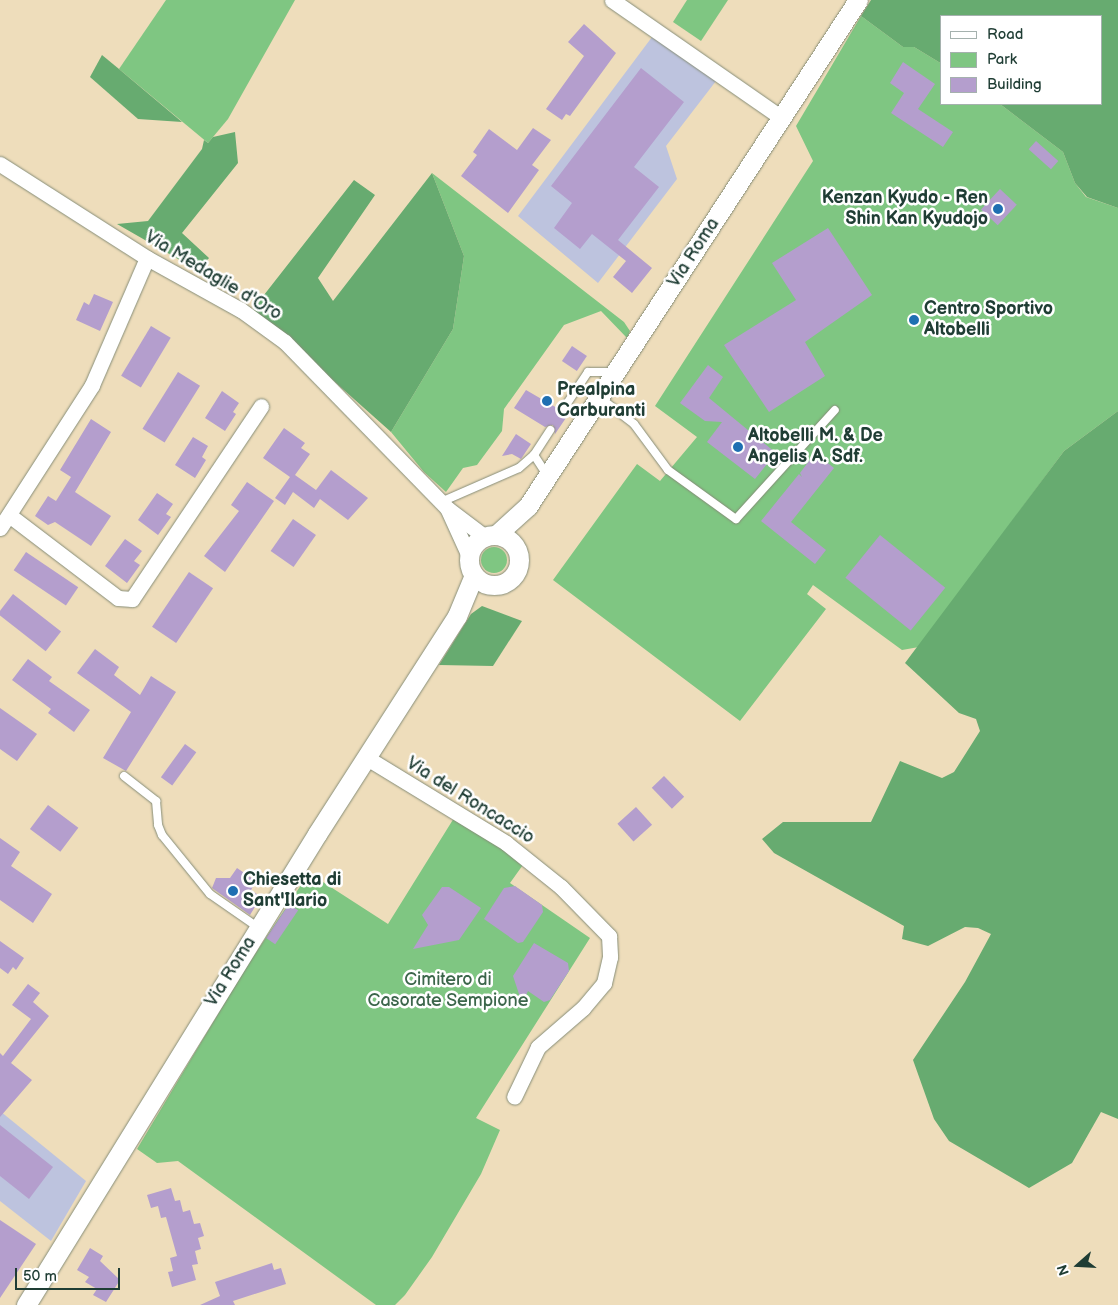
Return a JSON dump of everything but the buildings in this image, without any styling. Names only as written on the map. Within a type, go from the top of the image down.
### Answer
[{"type":"street","points":[[612,0],[782,118]]},
{"type":"street","name":"Via Roma","points":[[470,556],[478,542],[490,536],[528,506],[858,0]]},
{"type":"street","name":"Via Medaglie d'Oro","points":[[0,164],[147,258],[241,310],[285,342],[444,505],[490,536]]},
{"type":"street","points":[[0,528],[92,385],[147,258]]},
{"type":"street","points":[[9,515],[118,598],[132,599],[261,406]]},
{"type":"street","name":"Via Medaglie d'Oro","points":[[444,505],[470,556]]},
{"type":"street","name":"Via Roma","points":[[457,616],[495,585],[503,584],[516,573],[528,506]]},
{"type":"street","points":[[490,536],[511,542],[518,556]]},
{"type":"street","points":[[470,556],[474,575],[480,581],[495,585]]},
{"type":"street","name":"Via Roma","points":[[26,1305],[259,928],[457,616],[474,575]]},
{"type":"street","name":"Via del Roncaccio","points":[[367,758],[472,820],[549,879],[609,936],[610,957],[604,983],[583,1008],[538,1047],[514,1097]]},
{"type":"lane","points":[[562,411],[588,372],[616,372]]},
{"type":"lane","points":[[599,397],[634,424],[668,470],[736,519],[835,410]]},
{"type":"lane","points":[[444,505],[519,468],[534,455],[550,430]]},
{"type":"lane","points":[[534,455],[548,475]]},
{"type":"lane","points":[[124,776],[156,801],[158,825],[162,835],[210,894],[259,928]]},
{"type":"shaded area","points":[[652,37],[716,81],[666,146],[677,179],[598,283],[518,216]]},
{"type":"shaded area","points":[[0,1111],[86,1181],[51,1241],[0,1201]]},
{"type":"green space","points":[[166,0],[295,0],[228,119],[208,143],[119,69]]},
{"type":"green space","points":[[687,0],[728,0],[701,41],[673,22]]},
{"type":"green space","points":[[871,0],[1118,0],[1118,208],[1087,197],[1075,183],[1063,152],[1001,105],[1103,105],[1103,15],[940,15],[940,63],[914,47],[903,47],[861,16]]},
{"type":"green space","name":"Centro Sportivo Altobelli","points":[[861,16],[903,47],[914,47],[940,63],[940,105],[1001,105],[1063,152],[1075,183],[1086,197],[1118,208],[1118,411],[1064,451],[919,647],[902,650],[813,585],[807,594],[826,609],[740,721],[553,580],[637,464],[660,481],[697,437],[655,406],[813,161],[796,126]]},
{"type":"green space","points":[[102,55],[182,122],[138,119],[90,77]]},
{"type":"green space","points":[[235,132],[238,163],[182,233],[209,258],[199,271],[117,224],[148,221],[202,149],[204,140],[208,143],[213,137]]},
{"type":"green space","points":[[432,173],[624,322],[630,331],[627,338],[601,311],[564,325],[504,409],[502,431],[477,465],[463,468],[446,492],[424,472],[391,432],[453,329],[464,256]]},
{"type":"green space","points":[[432,173],[464,256],[453,329],[391,432],[253,309],[354,180],[375,195],[318,278],[333,301]]},
{"type":"green space","points":[[1118,411],[1118,1119],[1101,1112],[1072,1163],[1029,1188],[949,1141],[934,1119],[913,1060],[965,982],[991,934],[978,928],[965,927],[928,946],[902,939],[904,926],[774,853],[762,839],[783,822],[871,822],[900,761],[942,778],[954,772],[980,731],[976,719],[959,713],[905,663],[1064,451]]},
{"type":"green space","points":[[494,547],[503,551],[507,560],[503,569],[494,573],[485,569],[481,560],[485,551]]},
{"type":"green space","points":[[482,606],[522,621],[493,666],[439,665],[471,614]]},
{"type":"green space","name":"Cimitero di Casorate Sempione","points":[[454,818],[525,862],[510,883],[590,938],[476,1118],[500,1130],[481,1174],[432,1257],[405,1295],[395,1305],[376,1305],[178,1161],[157,1163],[137,1149],[245,969],[309,873],[388,924]]},
{"type":"place","name":"Kenzan Kyudo - Ren Shin Kan Kyudojo","points":[[998,209]]},
{"type":"place","name":"Centro Sportivo Altobelli","points":[[914,320]]},
{"type":"place","name":"Prealpina Carburanti","points":[[547,401]]},
{"type":"place","name":"Altobelli M. & De Angelis A. Sdf.","points":[[738,447]]},
{"type":"place","name":"Chiesetta di Sant'Ilario","points":[[233,891]]}]
